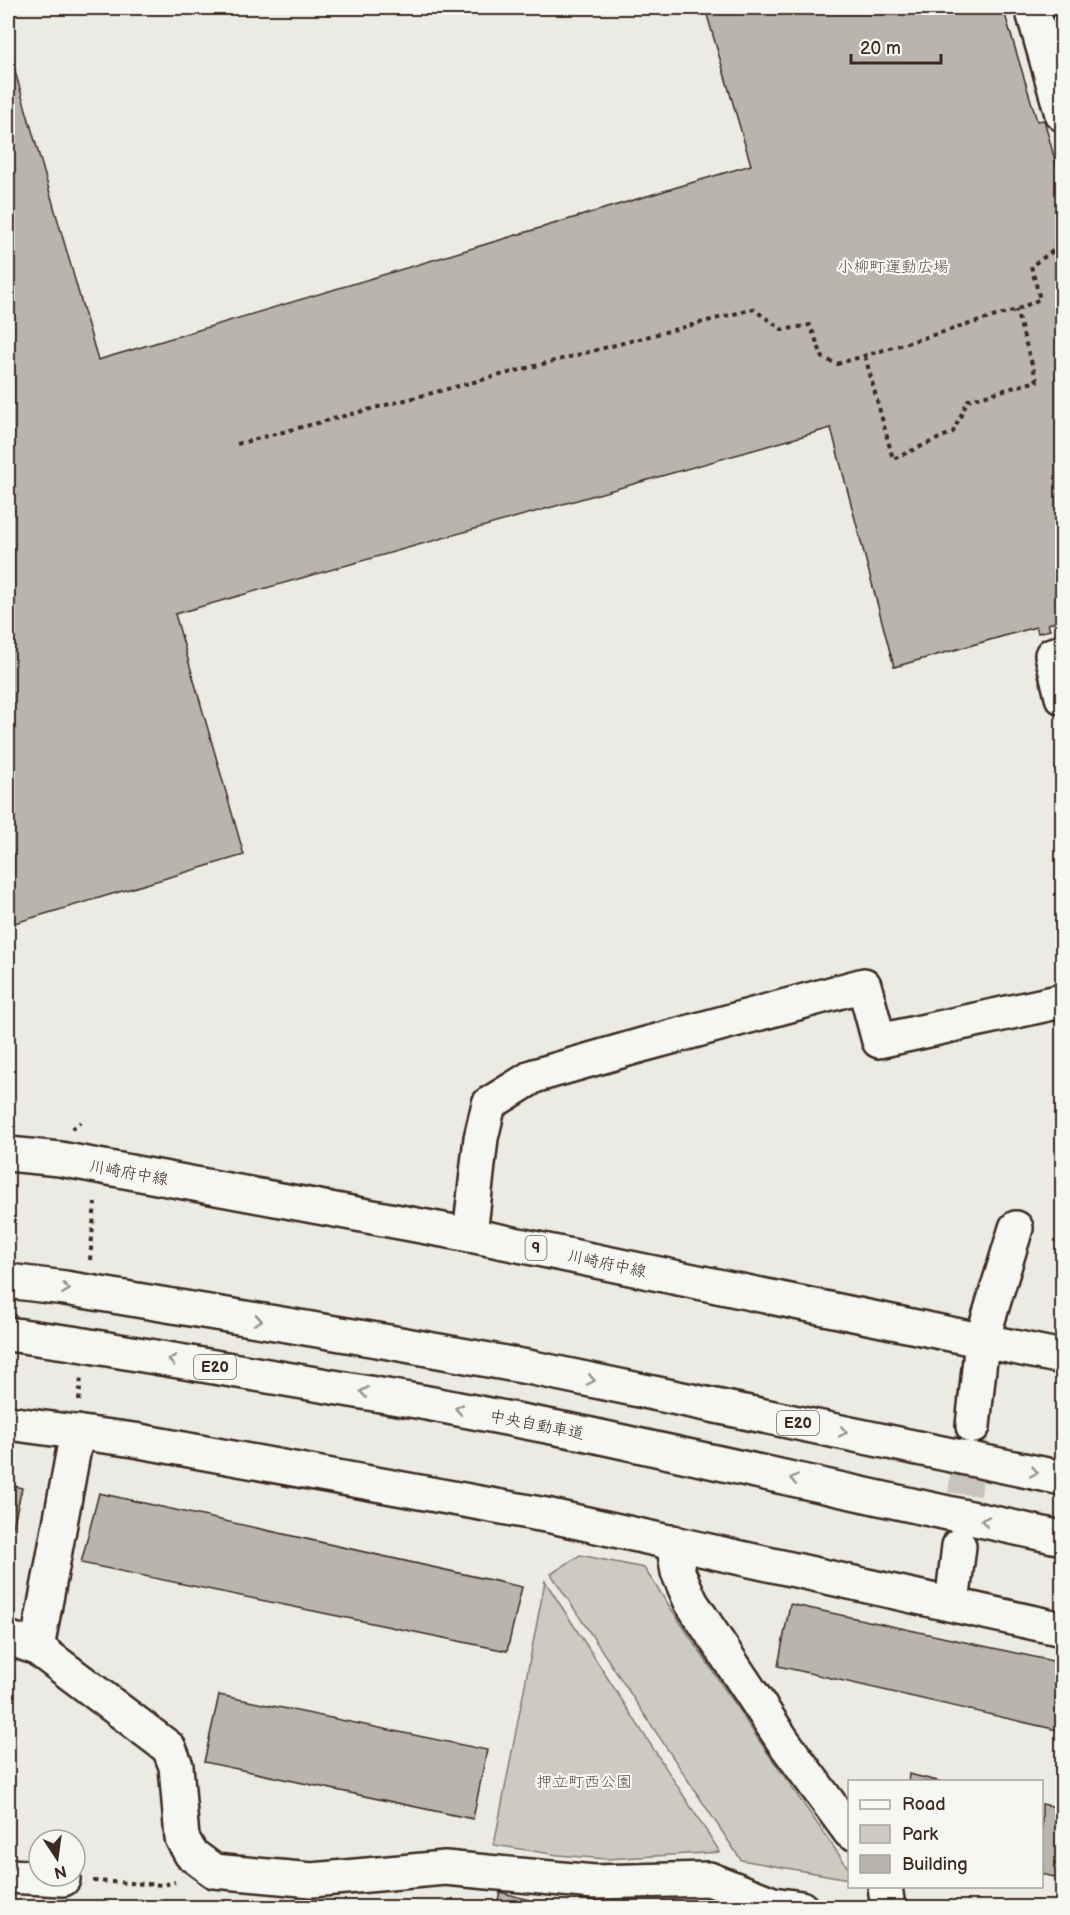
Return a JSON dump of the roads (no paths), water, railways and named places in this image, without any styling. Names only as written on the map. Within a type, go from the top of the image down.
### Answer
[{"type":"main road","points":[[1032,8],[1062,114]]},
{"type":"main road","points":[[1062,652],[1052,655],[1062,697]]},
{"type":"main road","points":[[470,1235],[481,1138],[489,1104],[534,1076],[864,986],[879,1041],[1062,1001]]},
{"type":"main road","name":"川崎府中線","points":[[8,1154],[60,1159],[470,1235],[1062,1357]]},
{"type":"main road","points":[[973,1426],[982,1340],[1016,1228]]},
{"type":"main road","name":"E20","points":[[8,1281],[65,1288],[533,1368],[1062,1478]]},
{"type":"main road","name":"中央自動車道","points":[[8,1334],[422,1402],[578,1432],[1062,1538]]},
{"type":"main road","points":[[8,1423],[134,1440],[539,1514],[1062,1629]]},
{"type":"main road","points":[[77,1432],[22,1643],[169,1748],[176,1766],[183,1838],[191,1854],[214,1871],[312,1880],[445,1868],[594,1882],[709,1879],[773,1904],[801,1908]]},
{"type":"main road","points":[[673,1542],[678,1572],[691,1602],[783,1741],[848,1831]]},
{"type":"main road","points":[[952,1604],[959,1546]]},
{"type":"main road","points":[[8,1876],[27,1877]]},
{"type":"main road","points":[[885,1888],[888,1908]]},
{"type":"tunnel","points":[[959,1543],[972,1430]]},
{"type":"park label","name":"小柳町運動広場","points":[[893,266]]},
{"type":"park label","name":"押立町西公園","points":[[584,1781]]}]
